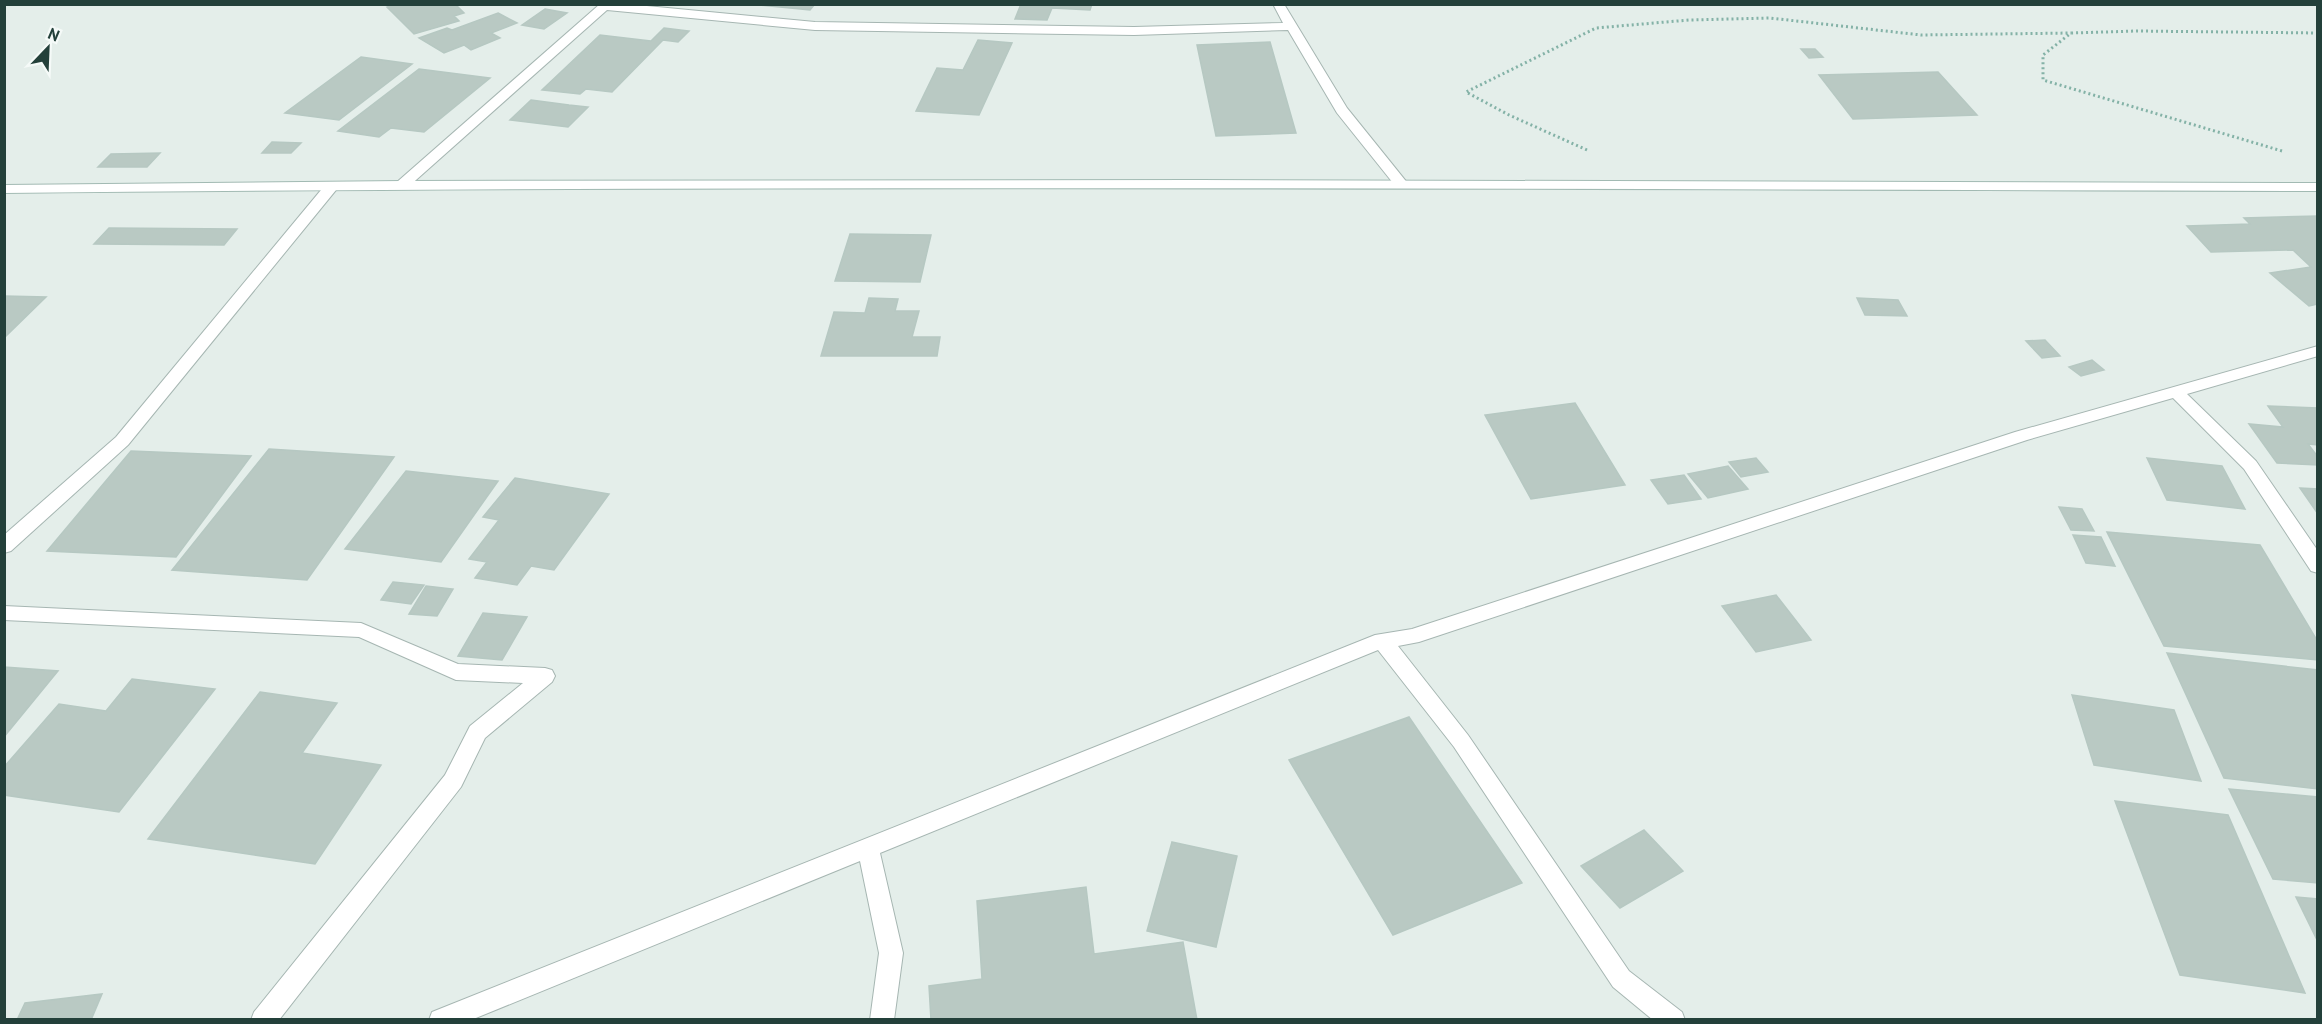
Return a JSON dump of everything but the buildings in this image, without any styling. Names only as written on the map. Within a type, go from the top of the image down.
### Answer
[{"type":"street","points":[[1278,4],[1289,26],[1342,110],[1402,185]]},
{"type":"street","points":[[402,185],[606,5],[815,26],[1134,31],[1289,26]]},
{"type":"street","points":[[4,189],[402,185],[2318,187]]},
{"type":"street","points":[[4,546],[122,441],[332,187]]},
{"type":"street","points":[[441,1020],[1382,640],[1412,637],[2010,440],[2318,351]]},
{"type":"street","points":[[2176,392],[2250,465],[2318,566]]},
{"type":"street","points":[[4,613],[361,630],[456,672],[545,676],[477,732],[453,781],[263,1020]]},
{"type":"street","points":[[1382,640],[1461,741],[1622,979],[1673,1020]]},
{"type":"street","points":[[868,848],[891,953],[882,1020]]},
{"type":"path","points":[[1639,185],[1607,158],[1509,115],[1466,92],[1596,28],[1689,20],[1770,18],[1922,35],[2137,31],[2318,33]]},
{"type":"path","points":[[2071,33],[2043,55],[2043,80],[2286,153]]}]
